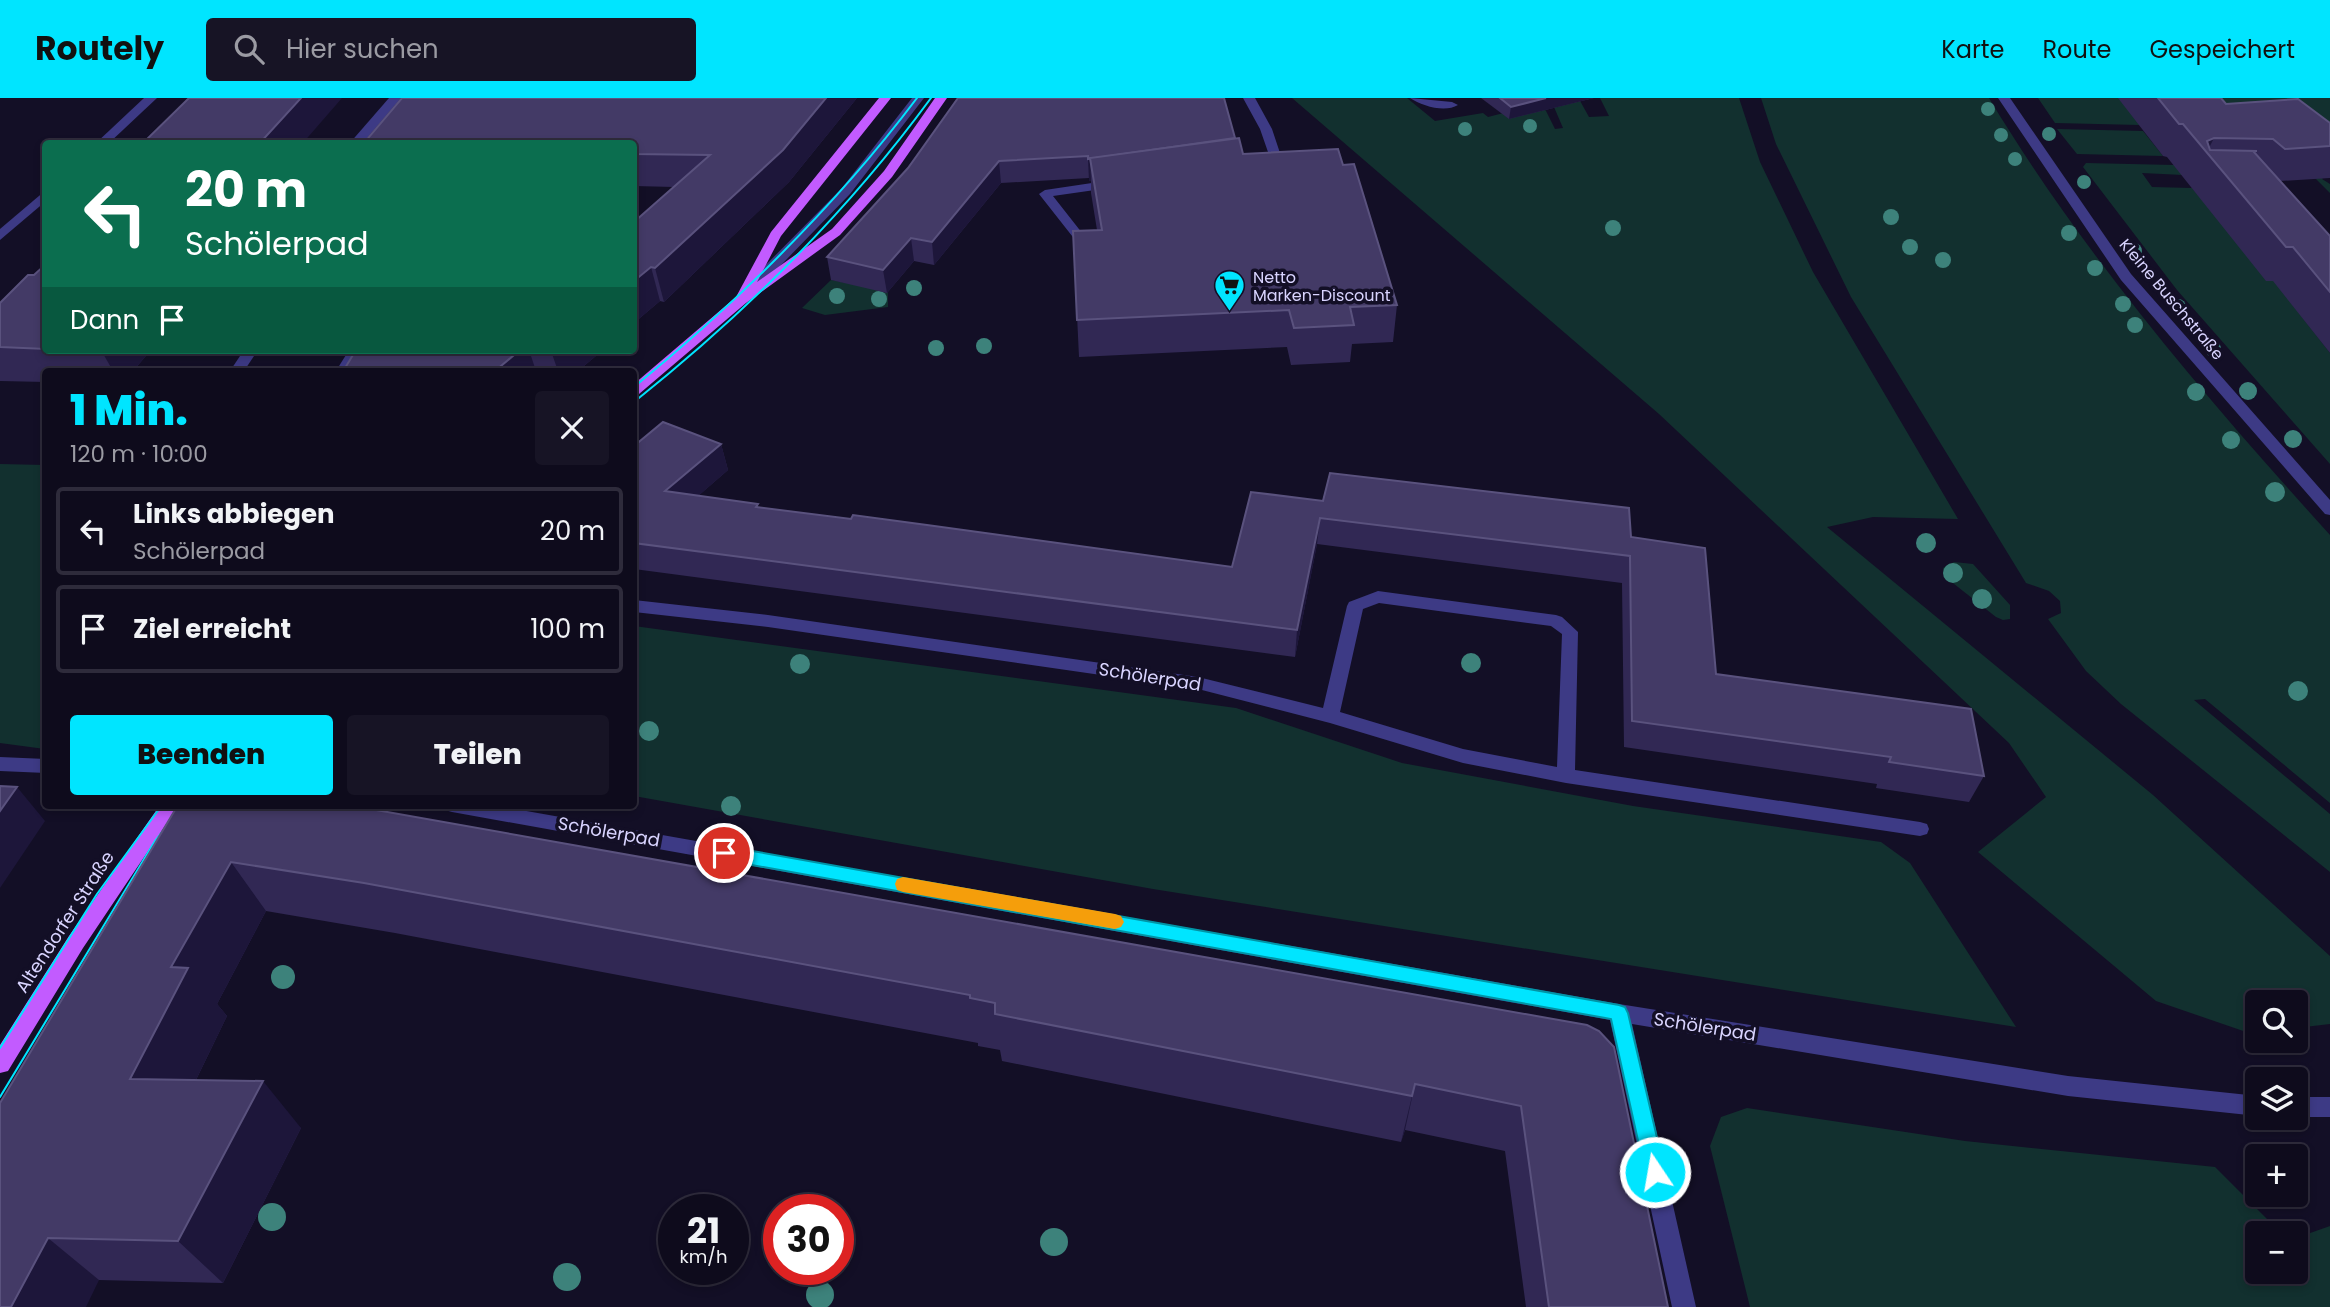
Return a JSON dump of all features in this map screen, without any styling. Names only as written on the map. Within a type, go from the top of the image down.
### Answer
[{"type":"main road","points":[[741,300],[775,235],[885,98]]},
{"type":"main road","points":[[637,388],[741,300],[836,232],[888,174],[942,98]]},
{"type":"main road","name":"Altendorfer Straße","points":[[0,1064],[75,942],[167,809]]},
{"type":"street","points":[[105,140],[151,98]]},
{"type":"street","points":[[358,140],[395,98]]},
{"type":"street","points":[[741,300],[748,289],[846,191],[918,98]]},
{"type":"street","points":[[1243,166],[1256,164],[1274,153],[1266,129],[1249,98]]},
{"type":"street","points":[[1416,98],[1432,104],[1452,105]]},
{"type":"street","name":"Kleine Buschstraße","points":[[2004,98],[2031,142],[2126,276],[2330,510]]},
{"type":"street","points":[[1080,238],[1045,194],[1124,183]]},
{"type":"street","points":[[0,236],[42,198]]},
{"type":"street","points":[[1330,716],[1355,606],[1378,597],[1556,621],[1570,632],[1566,776]]},
{"type":"street","name":"Schölerpad","points":[[637,606],[768,621],[1198,683],[1330,716],[1463,756],[1566,776],[1920,829]]},
{"type":"street","points":[[0,764],[42,766]]},
{"type":"street","name":"Schölerpad","points":[[474,809],[1619,1013],[2068,1086],[2245,1105]]},
{"type":"street","points":[[1619,1013],[1684,1307]]},
{"type":"street","points":[[2308,1107],[2330,1107]]},
{"type":"green space","points":[[1292,98],[1407,98],[1435,121],[1483,113],[1488,117],[1542,103],[1555,129],[1563,128],[1551,100],[1579,99],[1589,117],[1609,116],[1600,98],[1739,98],[1760,162],[1813,272],[1958,519],[1873,517],[1827,527],[2153,795],[2330,956],[2330,1024],[2308,1027],[2308,990],[2245,990],[2245,1032],[2156,1001],[1978,852],[2046,797],[2009,743],[1659,414]]},
{"type":"green space","points":[[1761,98],[1989,98],[2026,157],[2106,270],[2193,378],[2330,535],[2330,803],[2205,699],[2194,700],[2330,814],[2330,872],[2121,704],[2086,671],[2048,619],[2061,613],[2060,601],[2049,591],[2026,583],[1851,297],[1776,144]]},
{"type":"green space","points":[[2038,98],[2330,98],[2330,171],[2322,179],[2330,184],[2330,193],[2297,165],[2139,125],[2055,123]]},
{"type":"green space","points":[[2057,129],[2143,131],[2163,156],[2077,154]]},
{"type":"green space","points":[[2086,163],[2174,165],[2183,175],[2142,173],[2152,187],[2192,188],[2274,281],[2330,353],[2330,464],[2177,290],[2083,167]]},
{"type":"green space","points":[[831,280],[888,291],[888,307],[825,315],[802,308]]},
{"type":"green space","points":[[0,464],[42,465],[42,749],[0,743]]},
{"type":"green space","points":[[1954,562],[1973,564],[2010,605],[2010,619],[1996,617],[1944,576],[1943,568]]},
{"type":"green space","points":[[637,626],[1236,708],[1402,763],[1633,806],[1881,842],[1910,863],[2016,1027],[1153,889],[637,797]]},
{"type":"green space","points":[[1747,1108],[1965,1141],[2215,1167],[2245,1197],[2245,1207],[2255,1207],[2269,1221],[2245,1221],[2245,1284],[2308,1284],[2308,1234],[2330,1226],[2330,1307],[1750,1307],[1710,1146],[1721,1117]]},
{"type":"building","points":[[189,98],[301,98],[263,140],[146,140]]},
{"type":"building","points":[[402,98],[826,98],[783,150],[655,268],[651,267],[637,279],[637,219],[710,155],[637,154],[637,140],[366,140]]},
{"type":"building","points":[[958,98],[1224,98],[1235,138],[1088,159],[1088,156],[999,161],[932,242],[911,238],[883,270],[827,257],[908,168]]},
{"type":"building","points":[[1500,98],[1546,98],[1511,107]]},
{"type":"building","points":[[2158,98],[2221,98],[2226,104],[2298,99],[2330,123],[2330,146],[2285,149],[2273,139],[2214,138],[2207,141],[2210,150],[2257,151],[2253,151],[2330,236],[2330,292],[2293,247],[2286,247]]},
{"type":"building","points":[[1239,138],[1243,154],[1338,149],[1343,165],[1354,164],[1397,305],[1350,307],[1354,325],[1294,328],[1289,310],[1077,320],[1073,231],[1102,230],[1090,158]]},
{"type":"building","points":[[42,268],[42,349],[0,347],[0,303],[28,275],[34,275]]},
{"type":"building","points":[[354,354],[515,354],[499,368],[345,368]]},
{"type":"building","points":[[663,422],[721,444],[665,491],[758,504],[756,507],[851,519],[853,515],[1232,567],[1251,492],[1323,501],[1330,473],[1629,508],[1631,537],[1705,548],[1716,674],[1971,709],[1984,776],[1889,762],[1891,757],[1632,721],[1630,556],[1320,518],[1297,630],[637,543],[637,444]]},
{"type":"building","points":[[0,786],[17,787],[0,811]]},
{"type":"building","points":[[176,809],[371,809],[1587,1025],[1599,1031],[1614,1047],[1668,1307],[1549,1307],[1521,1106],[1415,1084],[1412,1096],[995,1014],[995,1003],[970,998],[970,995],[364,883],[231,862],[171,967],[188,968],[130,1079],[263,1081],[178,1241],[48,1238],[11,1307],[0,1307],[0,1103]]},
{"type":"tram line","points":[[637,384],[749,286],[784,251],[853,177],[917,98]]},
{"type":"tram line","points":[[637,400],[716,333],[793,260],[865,182],[931,98]]},
{"type":"tram line","points":[[0,1048],[97,894],[159,809]]},
{"type":"tram line","points":[[0,1097],[155,841],[181,809]]},
{"type":"slow traffic","points":[[903,884],[1115,922]]},
{"type":"place","name":"Netto Marken-Discount","points":[[1230,313]]},
{"type":"route","points":[[724,853],[1619,1013],[1655,1172]]}]
